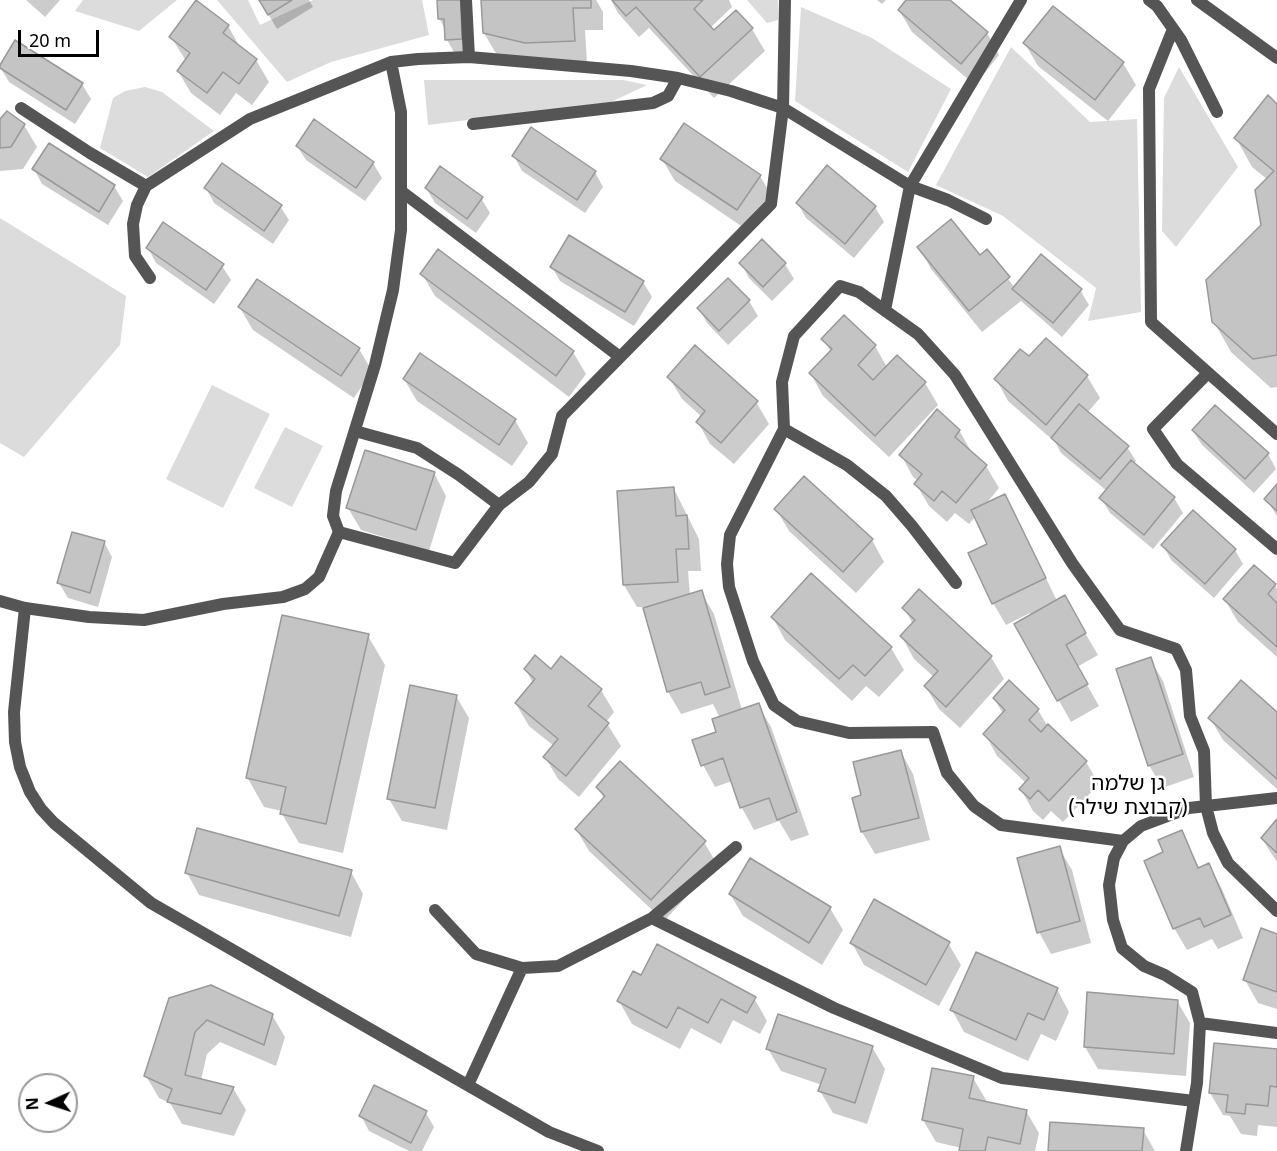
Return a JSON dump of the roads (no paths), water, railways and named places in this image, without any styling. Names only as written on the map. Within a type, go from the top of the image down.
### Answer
[{"type":"street","points":[[466,0],[469,57]]},
{"type":"street","points":[[339,532],[455,563],[499,505],[529,482],[552,454],[562,416],[771,204],[783,108],[785,0]]},
{"type":"street","points":[[885,310],[910,186],[1021,0]]},
{"type":"street","points":[[1149,0],[1157,6],[1181,40],[1217,112]]},
{"type":"street","points":[[1197,0],[1277,58]]},
{"type":"street","points":[[1173,29],[1149,89],[1151,322],[1277,434]]},
{"type":"street","points":[[150,278],[135,256],[133,224],[137,205],[146,186],[250,119],[392,62],[418,59],[469,57],[632,71],[678,78],[730,91],[783,108],[910,186],[948,200],[986,219]]},
{"type":"street","points":[[0,601],[25,608],[89,617],[144,620],[223,604],[283,597],[305,589],[319,577],[339,532],[333,516],[336,491],[375,365],[393,291],[401,230],[401,112],[392,62]]},
{"type":"street","points":[[473,124],[653,103],[668,96],[678,78]]},
{"type":"street","points":[[21,108],[146,186]]},
{"type":"street","points":[[401,191],[620,357]]},
{"type":"street","points":[[1123,841],[1001,825],[974,806],[947,773],[933,732],[849,733],[797,721],[774,705],[753,661],[729,587],[730,535],[784,429],[782,382],[794,336],[840,286],[859,292],[918,334],[955,375],[1072,562],[1120,630],[1176,650],[1186,670],[1190,716],[1204,751],[1206,806],[1213,833],[1228,863],[1277,911]]},
{"type":"street","points":[[1208,373],[1153,429],[1177,464],[1277,549]]},
{"type":"street","points":[[784,429],[847,465],[886,496],[956,583]]},
{"type":"street","points":[[355,430],[417,448],[459,475],[499,505]]},
{"type":"street","points":[[25,608],[14,712],[15,742],[20,767],[30,792],[48,816],[150,903],[549,1131],[598,1151]]},
{"type":"street","points":[[1186,1151],[1197,1083],[1200,1023],[1192,992],[1165,975],[1144,966],[1122,948],[1113,920],[1109,885],[1114,858],[1123,841],[1141,826],[1189,808],[1277,798]]},
{"type":"street","points":[[435,910],[476,954],[522,968],[558,966],[652,918],[736,848]]},
{"type":"street","points":[[652,918],[834,1008],[1002,1078],[1194,1101]]},
{"type":"street","points":[[468,1085],[522,968]]},
{"type":"street","points":[[1200,1023],[1277,1034]]},
{"type":"district","name":"גן שלמה (קבוצת שילר)","points":[[1128,796]]}]
